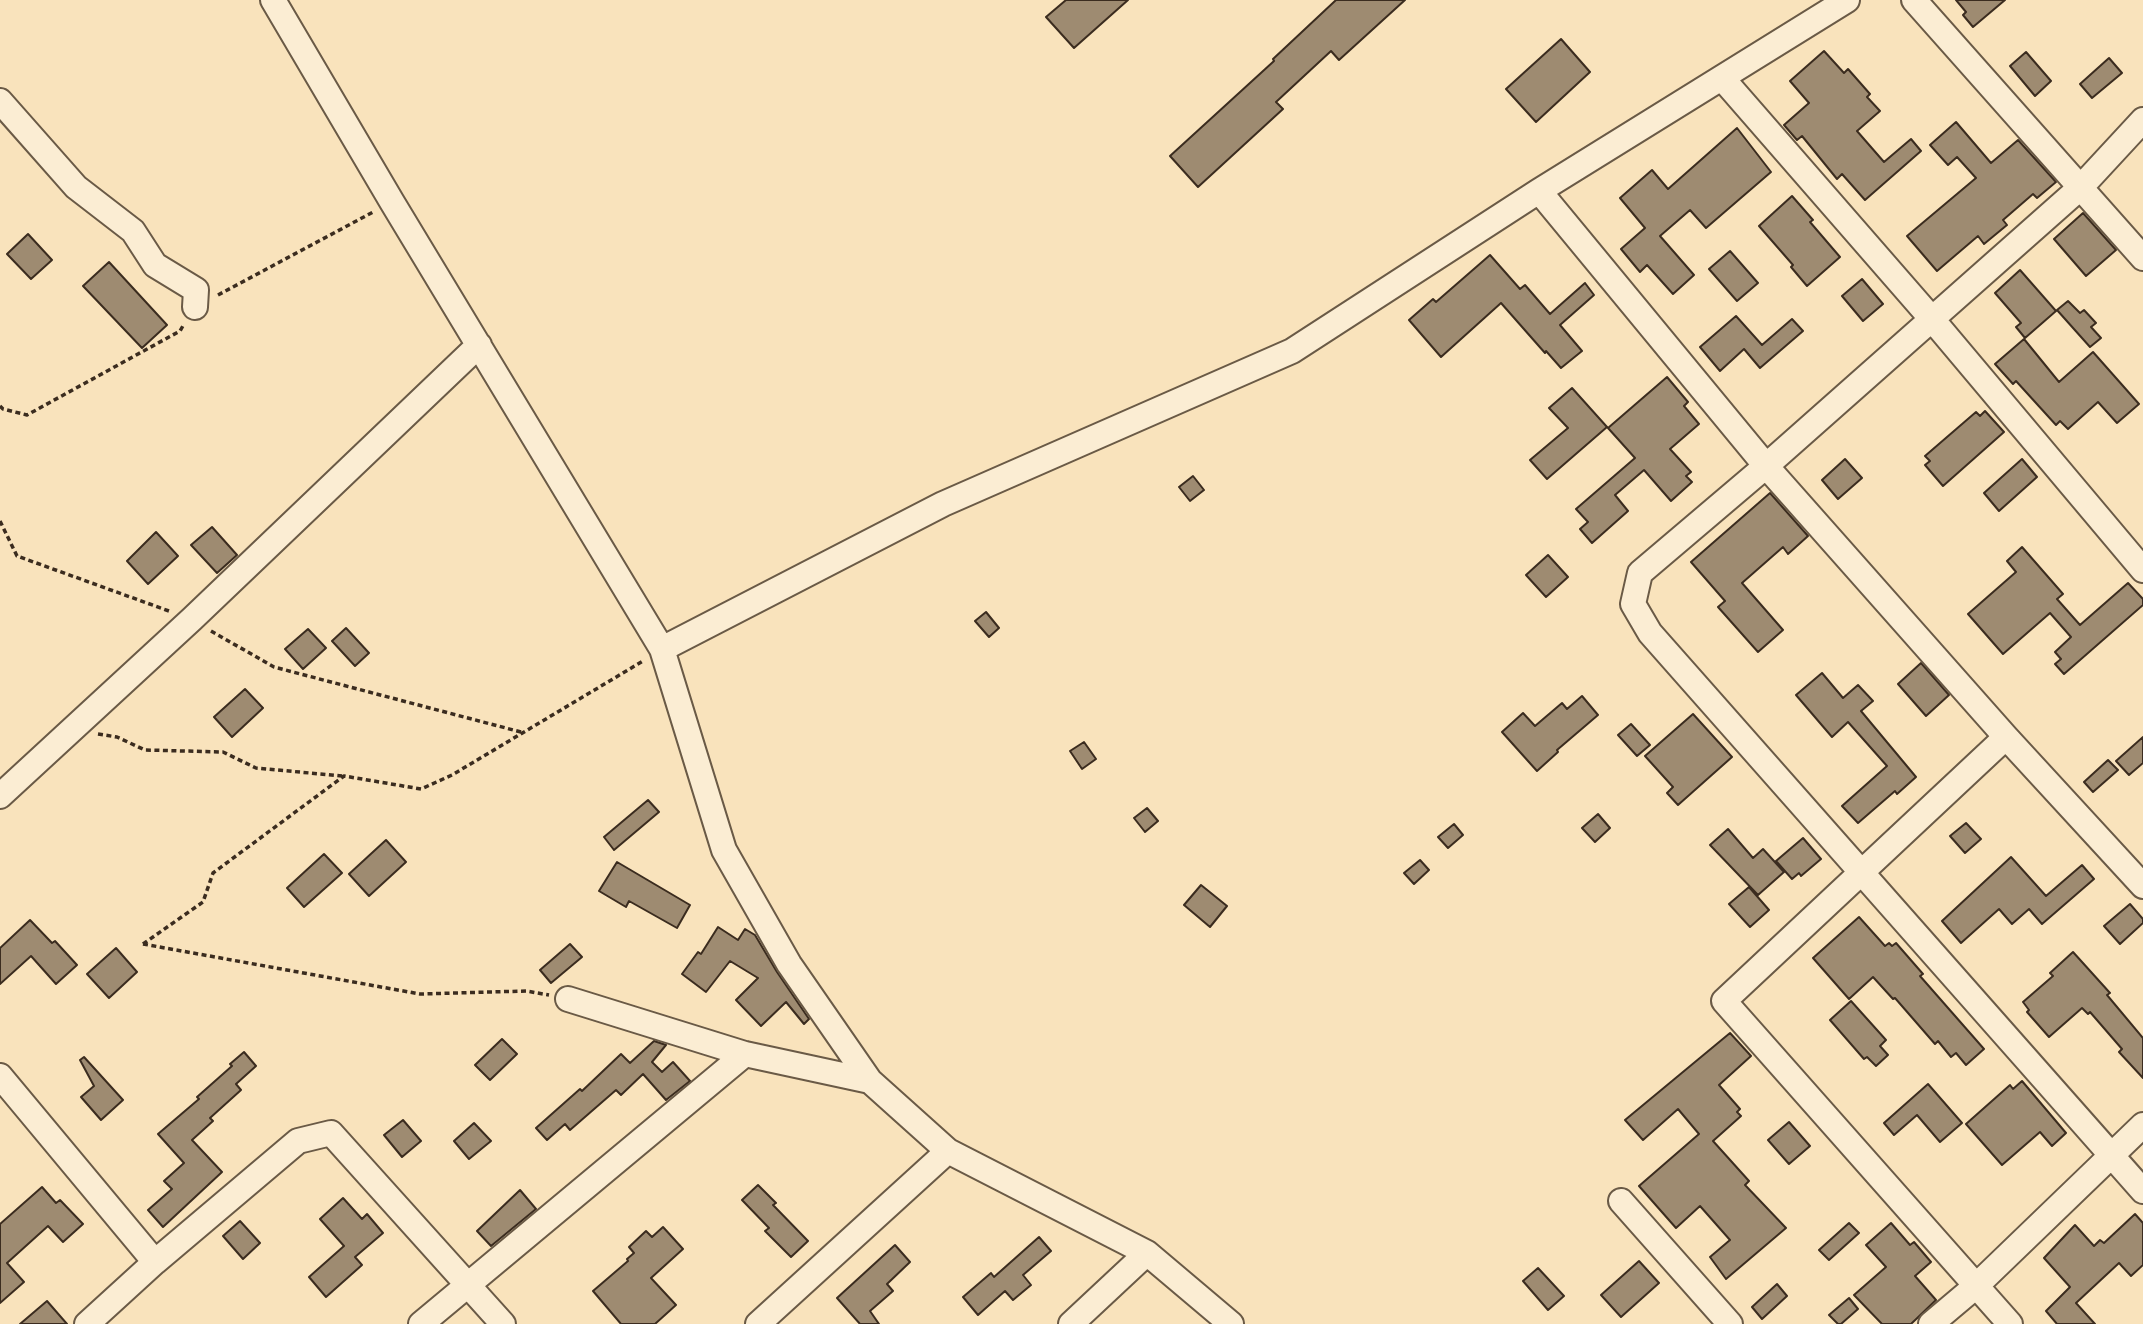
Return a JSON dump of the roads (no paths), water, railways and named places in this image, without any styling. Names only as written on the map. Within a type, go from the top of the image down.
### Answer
[{"type":"street","points":[[273,0],[662,649],[724,850],[789,964],[870,1081],[948,1151],[1147,1253],[1231,1324]]},
{"type":"street","points":[[662,649],[943,504],[1292,351],[1539,191],[1847,0]]},
{"type":"street","points":[[1914,0],[2143,258]]},
{"type":"street","points":[[1722,78],[1931,318],[2143,570]]},
{"type":"street","points":[[0,101],[76,187],[133,231],[155,265],[196,290],[195,307]]},
{"type":"street","points":[[2143,120],[2081,187],[1766,466],[1640,573],[1633,604],[1650,633],[2143,1191]]},
{"type":"street","points":[[1539,191],[1766,466],[2006,737],[2143,886]]},
{"type":"street","points":[[0,796],[192,619],[479,345]]},
{"type":"street","points":[[2006,737],[1724,1001],[2010,1324]]},
{"type":"street","points":[[568,999],[745,1054],[870,1081]]},
{"type":"street","points":[[421,1324],[745,1054]]},
{"type":"street","points":[[0,1076],[155,1262]]},
{"type":"street","points":[[1930,1324],[1976,1286],[2143,1125]]},
{"type":"street","points":[[87,1324],[155,1262],[298,1141],[331,1133],[503,1324]]},
{"type":"street","points":[[758,1324],[948,1151]]},
{"type":"street","points":[[1620,1201],[1730,1324]]},
{"type":"street","points":[[1070,1324],[1147,1253]]}]
